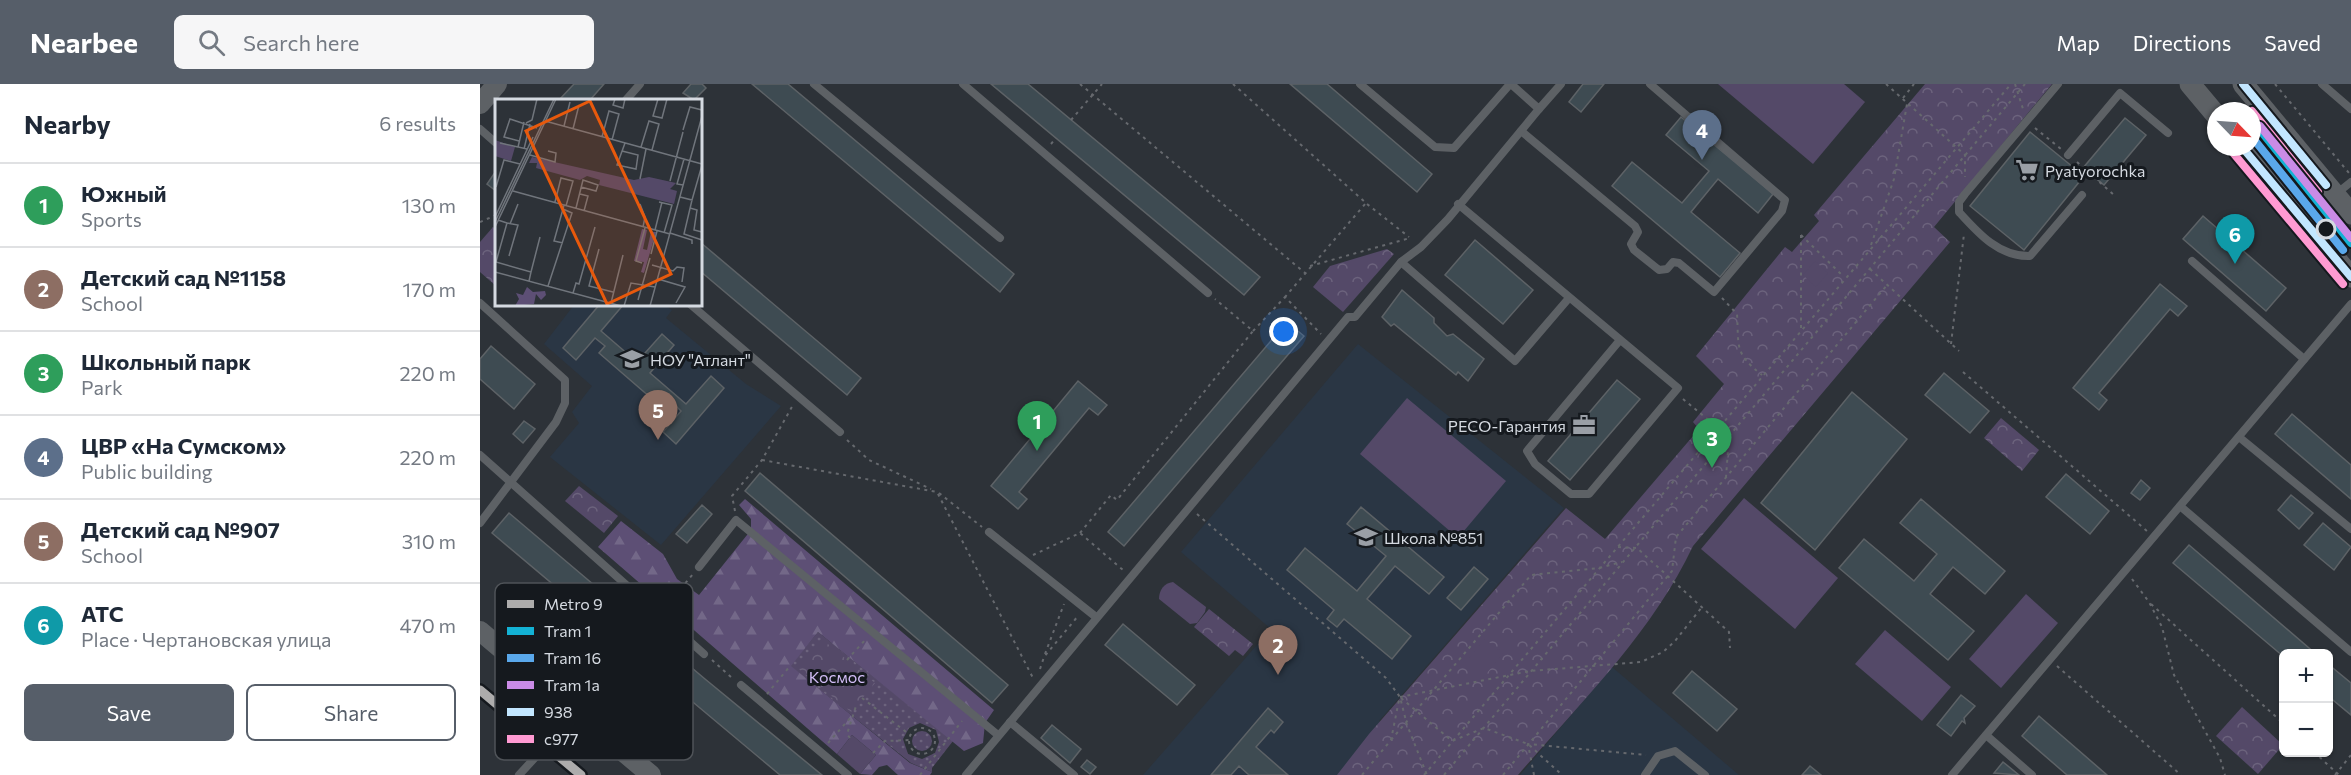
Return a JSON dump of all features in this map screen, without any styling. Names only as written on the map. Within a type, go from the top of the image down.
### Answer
[{"type":"main road","points":[[2190,84],[2207,105]]},
{"type":"main road","points":[[2243,84],[2343,188],[2351,214]]},
{"type":"main road","points":[[2250,156],[2351,277]]},
{"type":"street","points":[[480,104],[497,84]]},
{"type":"street","points":[[633,760],[651,775]]},
{"type":"lane","points":[[627,99],[640,84]]},
{"type":"lane","points":[[814,84],[1000,238]]},
{"type":"lane","points":[[963,84],[1208,293]]},
{"type":"lane","points":[[1360,84],[1436,147],[1454,148],[1511,84],[1539,109]]},
{"type":"lane","points":[[966,775],[1348,316],[1355,317],[1401,262],[1421,247],[1561,84]]},
{"type":"lane","points":[[1521,131],[1635,226],[1638,232],[1632,247],[1648,262],[1663,270],[1673,262],[1679,263],[1714,292],[1782,211],[1785,200],[1650,84]]},
{"type":"lane","points":[[2058,84],[2025,120],[1965,194],[1959,202],[1959,212],[1989,243],[2016,256],[2030,256],[2082,195]]},
{"type":"lane","points":[[2322,84],[2351,109]]},
{"type":"lane","points":[[2068,155],[2120,93],[2168,133]]},
{"type":"lane","points":[[480,129],[495,142]]},
{"type":"lane","points":[[1458,204],[1678,388],[1589,494],[1571,494],[1535,464],[1527,452],[1620,340]]},
{"type":"lane","points":[[2192,261],[2304,359]]},
{"type":"lane","points":[[1401,262],[1515,361],[1569,298]]},
{"type":"lane","points":[[480,303],[565,380],[564,403],[556,422],[480,523]]},
{"type":"lane","points":[[1952,775],[2351,304]]},
{"type":"lane","points":[[692,306],[840,432]]},
{"type":"lane","points":[[2239,437],[2351,529]]},
{"type":"lane","points":[[480,455],[513,482],[623,583]]},
{"type":"lane","points":[[2180,506],[2351,652]]},
{"type":"lane","points":[[699,567],[736,520],[998,735]]},
{"type":"lane","points":[[989,532],[1096,618]]},
{"type":"lane","points":[[693,645],[704,654]]},
{"type":"lane","points":[[741,685],[848,775]]},
{"type":"lane","points":[[1010,722],[1074,775]]},
{"type":"lane","points":[[1986,735],[2032,775]]},
{"type":"lane","points":[[1645,775],[1658,756],[1675,751],[1705,775]]},
{"type":"lane","points":[[519,775],[533,760]]},
{"type":"path","points":[[1080,84],[1305,273]]},
{"type":"path","points":[[1071,120],[1102,84]]},
{"type":"path","points":[[1233,84],[1366,203],[1421,247]]},
{"type":"path","points":[[1886,84],[1965,155],[1965,194]]},
{"type":"path","points":[[1902,99],[1914,84]]},
{"type":"path","points":[[1426,774],[1845,277],[2011,84]]},
{"type":"path","points":[[2015,84],[2025,120],[2113,194]]},
{"type":"path","points":[[1444,775],[2025,84]]},
{"type":"path","points":[[2275,84],[2351,175]]},
{"type":"path","points":[[1870,248],[1894,179],[1907,104]]},
{"type":"path","points":[[1022,560],[1080,533],[1111,495],[1117,500],[1253,331],[1366,203]]},
{"type":"path","points":[[480,222],[495,215]]},
{"type":"path","points":[[1951,344],[1966,219]]},
{"type":"path","points":[[1801,329],[1801,235],[1845,277]]},
{"type":"path","points":[[1310,266],[1410,238]]},
{"type":"path","points":[[1870,269],[1959,351]]},
{"type":"path","points":[[1503,775],[1668,577],[1674,566],[1676,537],[1887,285]]},
{"type":"path","points":[[1714,292],[1737,314],[1737,348],[1742,358],[1762,375]]},
{"type":"path","points":[[1208,293],[1253,331]]},
{"type":"path","points":[[1285,297],[1328,340]]},
{"type":"path","points":[[1962,372],[2153,537]]},
{"type":"path","points":[[1678,388],[1683,400],[1729,437]]},
{"type":"path","points":[[736,520],[732,495],[762,460],[798,397]]},
{"type":"path","points":[[840,432],[857,452],[937,492],[989,532]]},
{"type":"path","points":[[1725,478],[1729,437]]},
{"type":"path","points":[[762,460],[937,492]]},
{"type":"path","points":[[937,492],[1038,687]]},
{"type":"path","points":[[1188,507],[1386,678],[1400,697],[1452,741]]},
{"type":"path","points":[[1080,533],[1131,576]]},
{"type":"path","points":[[1618,547],[1637,548],[1729,632],[1730,648]]},
{"type":"path","points":[[1362,775],[1391,740],[1407,725],[1433,690],[1531,575],[1599,568],[1622,562]]},
{"type":"path","points":[[685,583],[699,567]]},
{"type":"path","points":[[2126,570],[2149,602],[2162,627],[2174,675],[2220,758],[2225,775]]},
{"type":"path","points":[[1044,657],[1067,595]]},
{"type":"path","points":[[2149,602],[2279,720]]},
{"type":"path","points":[[1400,697],[1530,671],[1633,664],[1653,657],[1675,641],[1702,608]]},
{"type":"path","points":[[847,660],[872,632]]},
{"type":"path","points":[[704,654],[741,685]]},
{"type":"path","points":[[2050,659],[2181,775]]},
{"type":"path","points":[[761,702],[790,666]]},
{"type":"path","points":[[1400,697],[1407,725],[1426,774]]},
{"type":"path","points":[[1391,740],[1400,697]]},
{"type":"path","points":[[862,698],[910,735]]},
{"type":"path","points":[[850,738],[847,734],[856,706]]},
{"type":"path","points":[[920,775],[969,711]]},
{"type":"path","points":[[820,752],[852,716]]},
{"type":"path","points":[[1452,741],[1484,728],[1528,744],[1658,756]]},
{"type":"path","points":[[919,729],[927,730],[934,738],[932,748],[925,754],[917,754],[910,748],[909,740],[910,735],[919,729]]},
{"type":"path","points":[[873,753],[885,741],[909,740]]},
{"type":"path","points":[[1528,744],[1534,775]]},
{"type":"path","points":[[1528,744],[1562,775]]},
{"type":"path","points":[[932,748],[941,757]]},
{"type":"path","points":[[2318,757],[2337,774],[2351,755]]},
{"type":"shaded area","points":[[573,306],[666,306],[672,310],[666,318],[746,384],[781,406],[661,545],[550,457],[579,423],[572,412],[592,386],[544,344]]},
{"type":"shaded area","name":"Школа №851","points":[[1358,344],[1564,508],[1379,721],[1383,725],[1340,775],[1143,775],[1271,629],[1181,552]]},
{"type":"shaded area","points":[[1612,667],[1739,775],[1520,775]]},
{"type":"green space","points":[[1718,84],[1844,84],[1865,102],[1813,164]]},
{"type":"green space","points":[[1925,84],[2052,84],[1934,227],[1950,242],[1693,546],[1657,608],[1636,638],[1590,694],[1518,775],[1337,775],[1369,734],[1566,508],[1605,539],[1699,429],[1693,422],[1724,384],[1696,356],[1785,247],[1792,252],[1819,221],[1814,215]]},
{"type":"green space","points":[[493,227],[495,229],[495,285],[480,272],[480,242]]},
{"type":"green space","points":[[1387,249],[1394,254],[1343,312],[1313,287],[1330,266]]},
{"type":"green space","points":[[1815,261],[1828,273],[1816,287],[1803,275]]},
{"type":"green space","points":[[1407,398],[1506,481],[1458,538],[1360,454]]},
{"type":"green space","points":[[2001,418],[2039,450],[2022,471],[1984,438]]},
{"type":"green space","points":[[579,486],[618,516],[604,533],[565,501]]},
{"type":"green space","points":[[1744,498],[1838,578],[1795,629],[1701,549]]},
{"type":"green space","points":[[745,499],[994,710],[985,723],[983,743],[964,751],[818,632],[791,666],[910,763],[932,772],[930,775],[898,775],[887,765],[879,767],[872,775],[860,774],[876,755],[852,735],[837,754],[693,629],[693,591],[699,595],[751,530],[751,519],[739,505]]},
{"type":"green space","points":[[621,521],[663,554],[677,579],[682,583],[640,583],[598,547]]},
{"type":"green space","points":[[1173,582],[1206,607],[1197,623],[1190,624],[1159,599],[1163,587]]},
{"type":"green space","points":[[2026,594],[2058,623],[2001,688],[1969,659]]},
{"type":"green space","points":[[1209,609],[1253,644],[1243,656],[1235,650],[1229,656],[1194,627]]},
{"type":"green space","points":[[1885,630],[1951,687],[1922,721],[1855,664]]},
{"type":"green space","points":[[818,632],[953,741],[932,768],[932,772],[911,763],[790,666]],"holes":[[[920,723],[936,730],[939,742],[935,753],[922,759],[908,754],[903,739],[909,728]]]},
{"type":"green space","points":[[1485,639],[1503,653],[1483,678],[1465,663]]},
{"type":"green space","name":"Космос","points":[[823,640],[875,683],[851,712],[799,669]]},
{"type":"green space","points":[[2242,707],[2279,741],[2279,750],[2258,774],[2216,736]]},
{"type":"green space","points":[[922,731],[929,734],[932,741],[929,748],[922,751],[915,748],[912,741],[915,734]]},
{"type":"green space","points":[[852,735],[876,755],[860,774],[837,754]]},
{"type":"building","points":[[574,84],[604,84],[591,99],[560,99]]},
{"type":"building","points":[[691,84],[702,84],[706,88],[695,99],[683,93]]},
{"type":"building","points":[[752,84],[788,84],[1014,274],[1000,292]]},
{"type":"building","points":[[991,84],[1028,84],[1260,277],[1244,295]]},
{"type":"building","points":[[1290,84],[1327,84],[1432,174],[1417,192]]},
{"type":"building","points":[[1583,84],[1604,84],[1581,112],[1569,102]]},
{"type":"building","points":[[1681,117],[1773,194],[1758,213],[1718,179],[1691,212],[1740,253],[1720,277],[1612,186],[1632,162],[1682,203],[1709,171],[1666,135]]},
{"type":"building","points":[[2125,118],[2146,135],[2104,185],[2083,168]]},
{"type":"building","points":[[2030,132],[2084,176],[2024,250],[1970,206]]},
{"type":"building","points":[[495,172],[495,190],[487,184]]},
{"type":"building","points":[[2203,216],[2286,288],[2266,311],[2183,239]]},
{"type":"building","points":[[1475,240],[1533,290],[1503,324],[1445,275]]},
{"type":"building","points":[[702,244],[861,378],[847,395],[702,273]]},
{"type":"building","points":[[2160,284],[2187,306],[2178,316],[2170,309],[2099,393],[2107,400],[2099,410],[2073,388]]},
{"type":"building","points":[[1402,290],[1434,318],[1434,323],[1447,336],[1453,334],[1484,359],[1468,381],[1458,372],[1456,375],[1394,324],[1391,326],[1382,317]]},
{"type":"building","points":[[598,306],[622,306],[601,331],[637,362],[662,334],[674,345],[650,373],[686,404],[711,376],[724,388],[676,444],[663,432],[681,411],[673,403],[666,411],[599,353],[605,346],[595,338],[576,360],[563,348]]},
{"type":"building","points":[[1287,322],[1304,336],[1124,546],[1108,532]]},
{"type":"building","points":[[491,346],[535,384],[514,409],[480,379],[480,359]]},
{"type":"building","points":[[1944,373],[1989,411],[1970,433],[1925,395]]},
{"type":"building","points":[[1617,380],[1640,399],[1570,480],[1548,461]]},
{"type":"building","points":[[1078,381],[1107,405],[1098,415],[1089,408],[1019,492],[1027,499],[1018,509],[991,486]]},
{"type":"building","points":[[1852,392],[1907,439],[1815,550],[1761,503]]},
{"type":"building","points":[[2292,414],[2351,465],[2351,499],[2275,434]]},
{"type":"building","points":[[524,421],[535,429],[523,443],[513,434]]},
{"type":"building","points":[[760,473],[1008,685],[992,703],[745,491]]},
{"type":"building","points":[[2066,474],[2109,511],[2090,534],[2046,497]]},
{"type":"building","points":[[2141,480],[2150,488],[2140,500],[2131,493]]},
{"type":"building","points":[[2291,495],[2313,513],[2299,529],[2278,510]]},
{"type":"building","points":[[1921,499],[2005,571],[1985,594],[1953,567],[1930,594],[1974,631],[1948,660],[1839,568],[1864,539],[1914,581],[1937,554],[1900,523]]},
{"type":"building","points":[[702,505],[712,514],[687,543],[676,534]]},
{"type":"building","points":[[1361,507],[1444,577],[1429,594],[1395,566],[1367,599],[1411,636],[1392,659],[1344,619],[1337,627],[1327,619],[1334,610],[1287,570],[1305,548],[1357,591],[1386,556],[1347,524]]},
{"type":"building","points":[[509,513],[592,583],[551,583],[492,533]]},
{"type":"building","points":[[2323,523],[2351,547],[2334,570],[2304,545]]},
{"type":"building","points":[[2189,545],[2310,649],[2279,649],[2279,653],[2173,563]]},
{"type":"building","points":[[1474,567],[1488,579],[1461,610],[1447,598]]},
{"type":"building","points":[[1123,624],[1195,685],[1177,705],[1105,645]]},
{"type":"building","points":[[2333,668],[2351,683],[2351,715],[2333,700]]},
{"type":"building","points":[[693,669],[822,775],[780,775],[693,702]]},
{"type":"building","points":[[1692,671],[1737,709],[1717,731],[1673,693]]},
{"type":"building","points":[[1961,695],[1975,706],[1964,718],[1965,723],[1962,721],[1951,736],[1937,725]]},
{"type":"building","points":[[1268,708],[1283,722],[1274,733],[1271,730],[1256,747],[1288,775],[1249,775],[1239,766],[1231,775],[1211,775]]},
{"type":"building","points":[[2039,716],[2107,775],[2067,775],[2022,736]]},
{"type":"building","points":[[1052,725],[1081,749],[1070,763],[1041,738]]},
{"type":"building","points":[[1087,760],[1096,767],[1090,774],[1081,767]]},
{"type":"building","points":[[2003,762],[2019,775],[1994,773]]},
{"type":"building","points":[[1810,766],[1821,775],[1802,775]]},
{"type":"metro line","name":"9","points":[[480,690],[495,703]]},
{"type":"metro line","name":"9","points":[[563,760],[581,775]]},
{"type":"tram line","name":"1а","points":[[2261,127],[2351,238]]},
{"type":"tram line","name":"1","points":[[2261,131],[2351,243]]},
{"type":"tram line","name":"16","points":[[2261,148],[2343,250]]},
{"type":"transit line","name":"938","points":[[2243,84],[2326,185]]},
{"type":"transit line","name":"с977","points":[[2261,122],[2318,192]]},
{"type":"transit line","name":"с977","points":[[2236,156],[2343,284]]},
{"type":"transit line","name":"938","points":[[2250,156],[2351,277]]},
{"type":"place","name":"ЦВР «На Сумском»","points":[[1702,160]]},
{"type":"place","name":"Pyatyorochka","points":[[2027,170]]},
{"type":"place","name":"АТС","points":[[2235,264]]},
{"type":"place","name":"НОУ \"Атлант\"","points":[[632,359]]},
{"type":"place","name":"РЕСО-Гарантия","points":[[1584,425]]},
{"type":"place","name":"Детский сад №907","points":[[658,440]]},
{"type":"place","name":"Южный","points":[[1037,451]]},
{"type":"place","name":"Школьный парк","points":[[1712,468]]},
{"type":"place","name":"Школа №851","points":[[1366,537]]},
{"type":"place","name":"Детский сад №1158","points":[[1278,675]]}]
